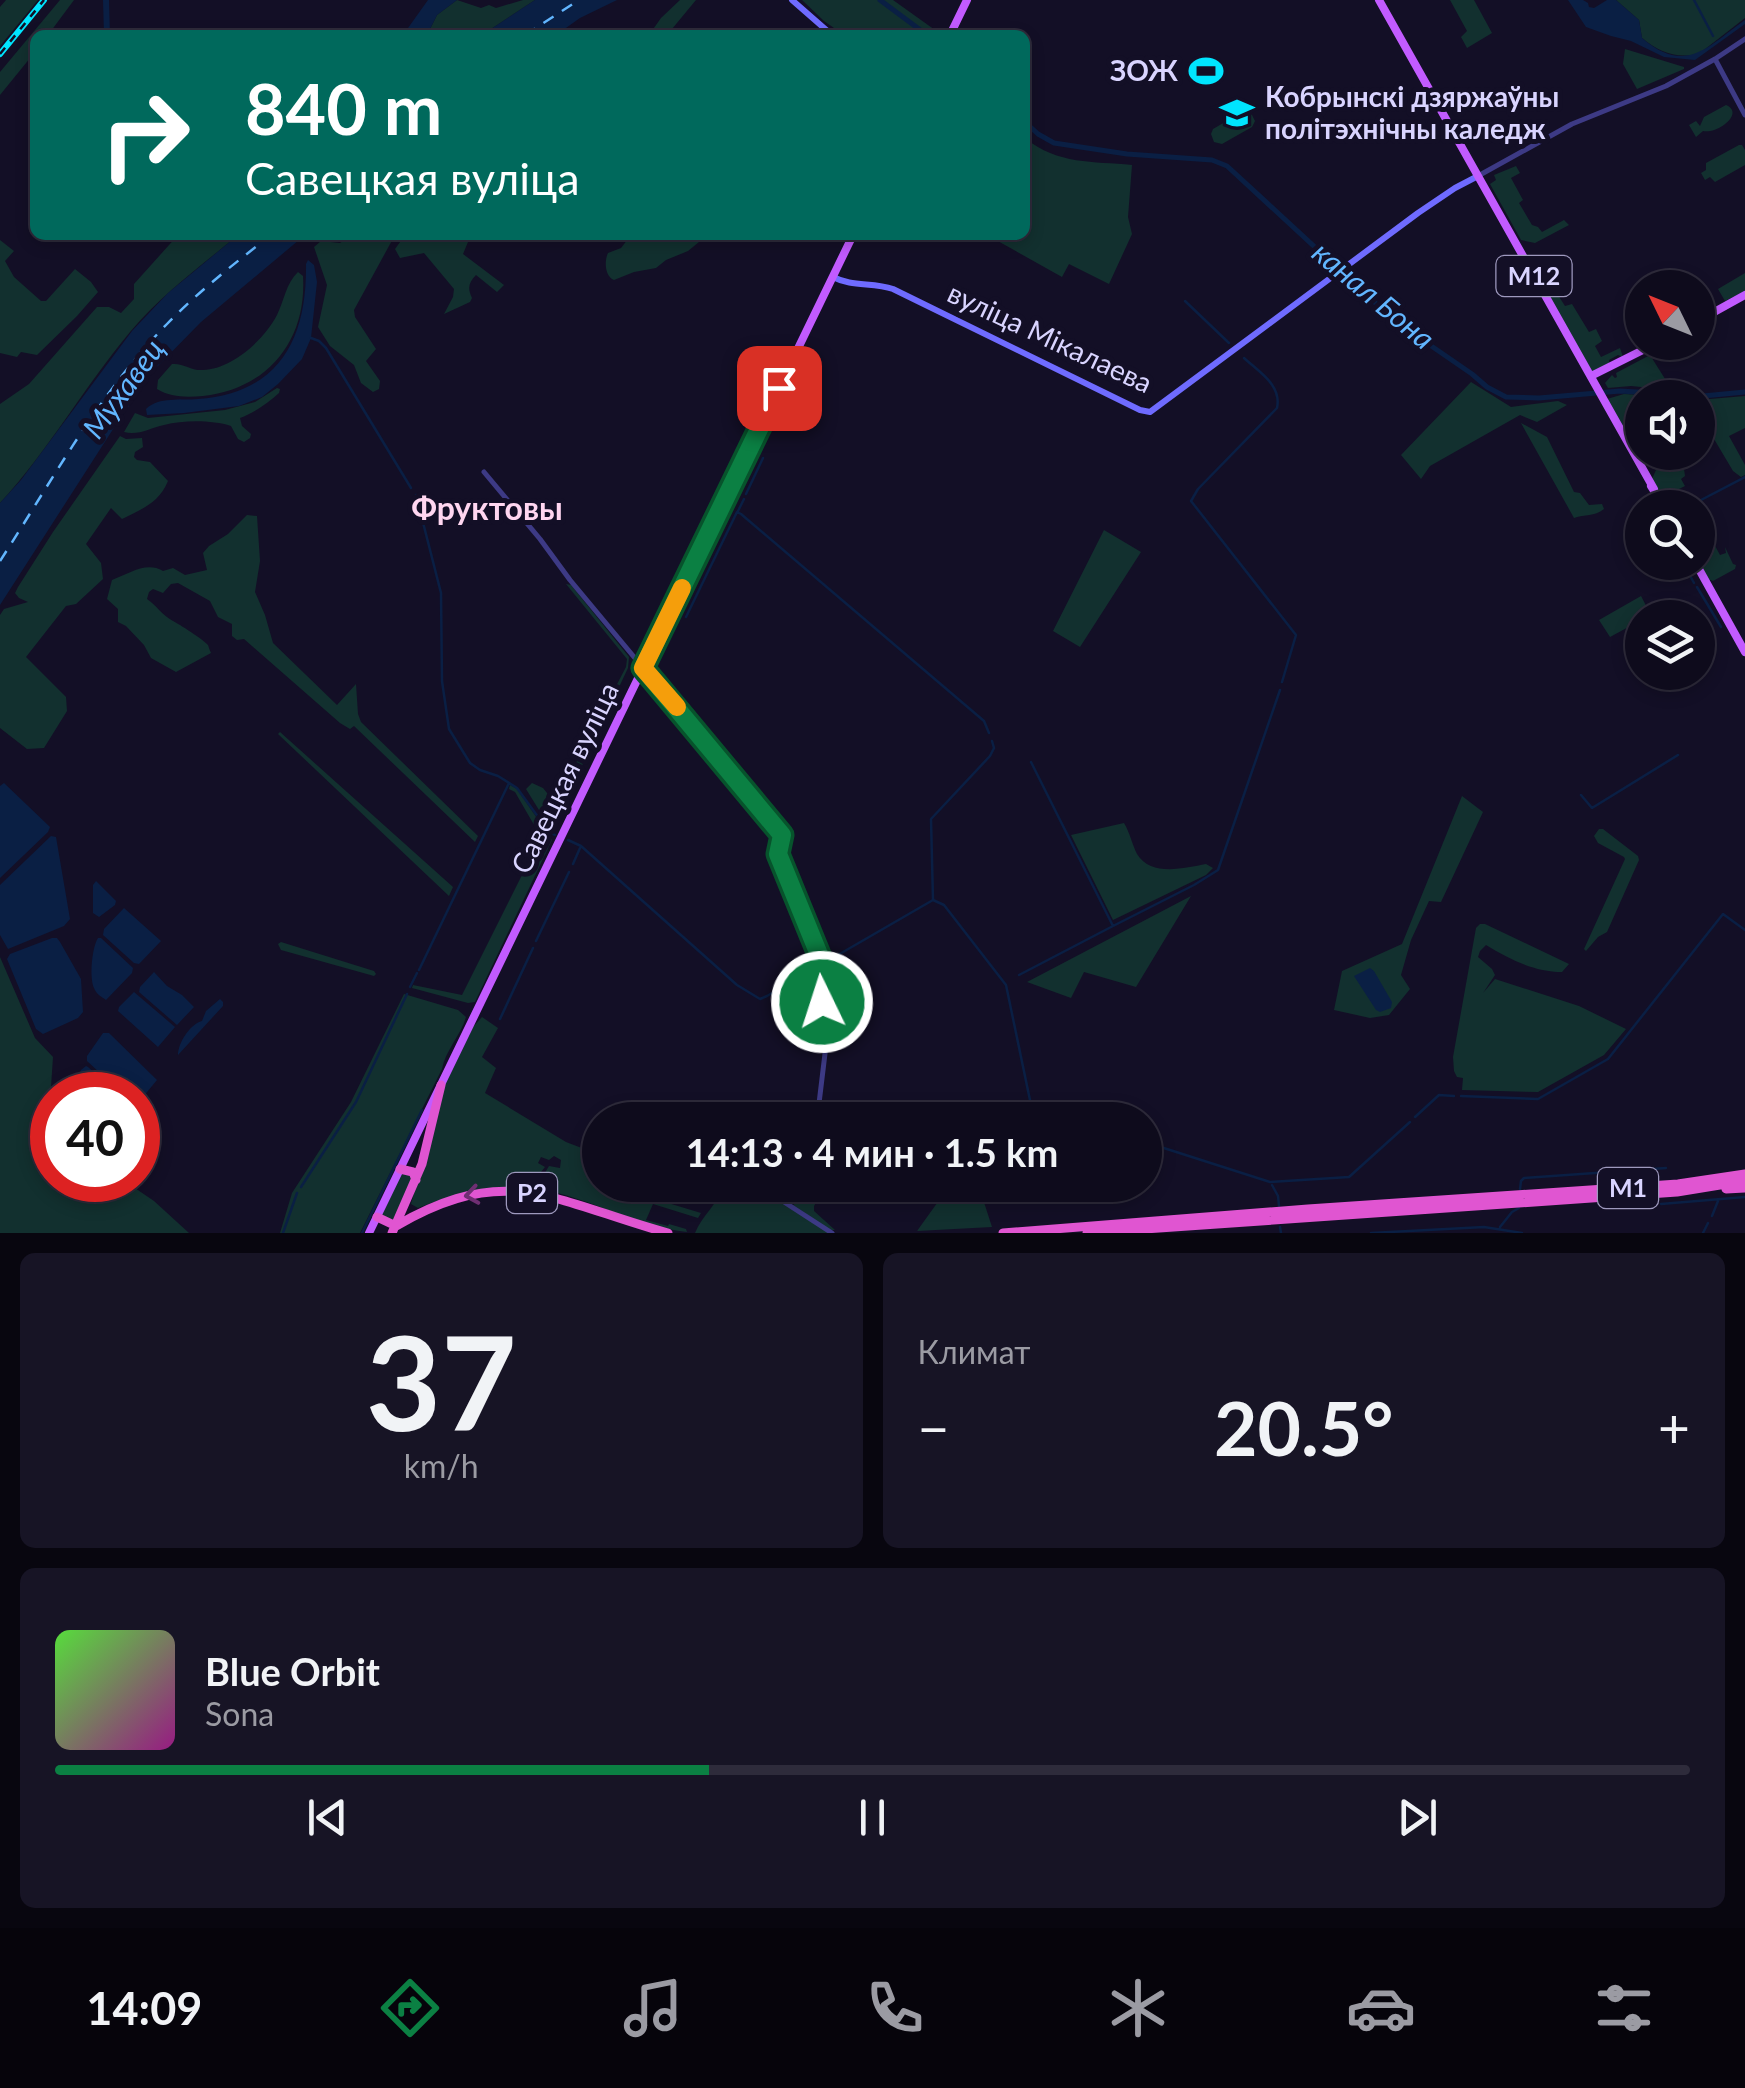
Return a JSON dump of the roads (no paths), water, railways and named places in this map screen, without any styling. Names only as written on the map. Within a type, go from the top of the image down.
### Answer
[{"type":"highway","points":[[377,1217],[394,1229],[425,1154],[442,1084]]},
{"type":"highway","points":[[400,1170],[413,1172],[416,1180]]},
{"type":"highway","name":"М1","points":[[1088,1233],[1693,1190],[1745,1181]]},
{"type":"highway","name":"М1","points":[[1003,1233],[1745,1181]]},
{"type":"highway","name":"Р2","points":[[394,1229],[422,1211],[454,1198],[479,1193],[531,1192],[572,1201],[668,1233]]},
{"type":"highway","points":[[407,1200],[413,1209],[422,1211]]},
{"type":"main road","points":[[792,0],[826,30]]},
{"type":"main road","points":[[952,30],[967,0]]},
{"type":"main road","name":"М12","points":[[1379,0],[1654,490]]},
{"type":"main road","name":"вуліца Мікалаева","points":[[833,277],[846,283],[893,288],[1150,412],[1437,200],[1478,176]]},
{"type":"main road","name":"Савецкая вуліца","points":[[369,1233],[851,240]]},
{"type":"main road","points":[[1715,312],[1745,295]]},
{"type":"main road","points":[[1593,381],[1629,360]]},
{"type":"main road","points":[[1705,580],[1745,652]]},
{"type":"street","points":[[1478,176],[1572,124],[1666,86],[1745,39]]},
{"type":"street","points":[[1715,60],[1745,115]]},
{"type":"street","points":[[484,472],[782,835],[778,854],[823,966],[821,982],[828,1037],[819,1102]]},
{"type":"street","points":[[784,1202],[832,1233]]},
{"type":"water","points":[[428,0],[457,0],[437,15],[430,30],[407,30]]},
{"type":"water","points":[[535,0],[617,0],[563,30],[490,30]]},
{"type":"water","points":[[1568,0],[1583,0],[1594,8],[1607,0],[1616,0],[1639,20],[1642,38],[1671,55],[1696,53],[1745,20],[1745,24],[1695,60],[1664,57],[1631,41],[1586,27]]},
{"type":"water","name":"Мухавец","points":[[232,240],[299,240],[201,322],[153,371],[0,605],[0,503],[132,331],[168,293]]},
{"type":"water","points":[[308,260],[314,265],[317,282],[311,338],[302,359],[278,384],[262,397],[239,406],[147,415],[146,409],[157,402],[226,395],[250,386],[268,373],[294,338]]},
{"type":"water","points":[[4,783],[50,827],[0,878],[0,786]]},
{"type":"water","points":[[51,836],[56,837],[70,919],[64,926],[8,949],[0,935],[0,885]]},
{"type":"water","points":[[96,881],[116,901],[99,917],[93,913]]},
{"type":"water","points":[[124,908],[161,941],[139,964],[103,935]]},
{"type":"water","points":[[52,938],[60,942],[81,979],[83,1012],[43,1034],[36,1029],[7,959],[10,954]]},
{"type":"water","points":[[98,938],[133,968],[106,1000],[95,990],[92,977]]},
{"type":"water","points":[[1370,968],[1392,1002],[1391,1008],[1376,1010],[1354,976]]},
{"type":"water","points":[[154,972],[194,1007],[177,1025],[139,992]]},
{"type":"water","points":[[134,992],[175,1027],[158,1047],[118,1011]]},
{"type":"water","points":[[220,999],[223,1006],[178,1055],[185,1035]]},
{"type":"water","points":[[103,1033],[109,1033],[149,1072],[99,1072],[87,1056]]},
{"type":"waterway","points":[[106,0],[107,30]]},
{"type":"waterway","name":"канал Бона","points":[[880,0],[920,30]]},
{"type":"waterway","points":[[1694,0],[1713,36]]},
{"type":"waterway","name":"канал Бона","points":[[1030,127],[1054,143],[1127,154],[1212,160],[1227,166],[1395,321],[1506,397],[1620,391],[1703,396],[1745,392]]},
{"type":"waterway","points":[[1185,301],[1229,343]]},
{"type":"waterway","points":[[311,338],[326,348],[411,488]]},
{"type":"waterway","points":[[1244,358],[1273,386],[1277,408],[1198,489],[1191,501],[1296,635],[1282,682]]},
{"type":"waterway","points":[[746,494],[763,458]]},
{"type":"waterway","points":[[1715,493],[1745,477]]},
{"type":"waterway","points":[[416,495],[441,593],[442,681],[449,729],[470,763],[517,788],[555,835]]},
{"type":"waterway","points":[[738,511],[744,499]]},
{"type":"waterway","points":[[686,617],[737,512],[984,721],[989,733]]},
{"type":"waterway","points":[[1697,587],[1721,627]]},
{"type":"waterway","points":[[1113,926],[1218,870],[1280,690]]},
{"type":"waterway","points":[[933,900],[931,819],[990,756],[992,741]]},
{"type":"waterway","points":[[1581,795],[1592,808],[1678,755]]},
{"type":"waterway","points":[[1019,975],[1113,926],[1031,762]]},
{"type":"waterway","points":[[419,970],[509,783]]},
{"type":"waterway","points":[[568,840],[581,846],[737,985],[760,999],[933,900],[944,905],[1006,985],[1030,1102]]},
{"type":"waterway","points":[[573,864],[580,848]]},
{"type":"waterway","points":[[536,941],[569,872]]},
{"type":"waterway","points":[[1461,1096],[1538,1099],[1608,1059],[1723,914],[1745,930]]},
{"type":"waterway","points":[[500,1019],[533,948]]},
{"type":"waterway","points":[[410,987],[417,973]]},
{"type":"waterway","points":[[301,1187],[356,1102],[407,994]]},
{"type":"waterway","points":[[1415,1117],[1439,1095],[1454,1096]]},
{"type":"waterway","points":[[362,1233],[422,1110]]},
{"type":"waterway","points":[[1162,1147],[1270,1182],[1349,1177],[1410,1122]]},
{"type":"waterway","points":[[1520,1189],[1524,1178],[1666,1168]]},
{"type":"waterway","points":[[1272,1185],[1279,1206]]},
{"type":"waterway","points":[[283,1233],[297,1193]]},
{"type":"waterway","points":[[1661,1204],[1745,1197]]},
{"type":"waterway","points":[[1712,1216],[1718,1201]]},
{"type":"waterway","points":[[1500,1227],[1519,1208]]},
{"type":"waterway","points":[[1703,1233],[1708,1223]]},
{"type":"waterway","points":[[1280,1227],[1281,1233]]},
{"type":"waterway","points":[[1371,1233],[1484,1227],[1522,1233]]},
{"type":"railway","points":[[0,54],[44,0]]},
{"type":"place","name":"ЗОЖ","points":[[1206,71]]},
{"type":"place","name":"Кобрынскі дзяржаўны політэхнічны каледж","points":[[1237,113]]},
{"type":"district","name":"Фруктовы","points":[[487,509]]}]
